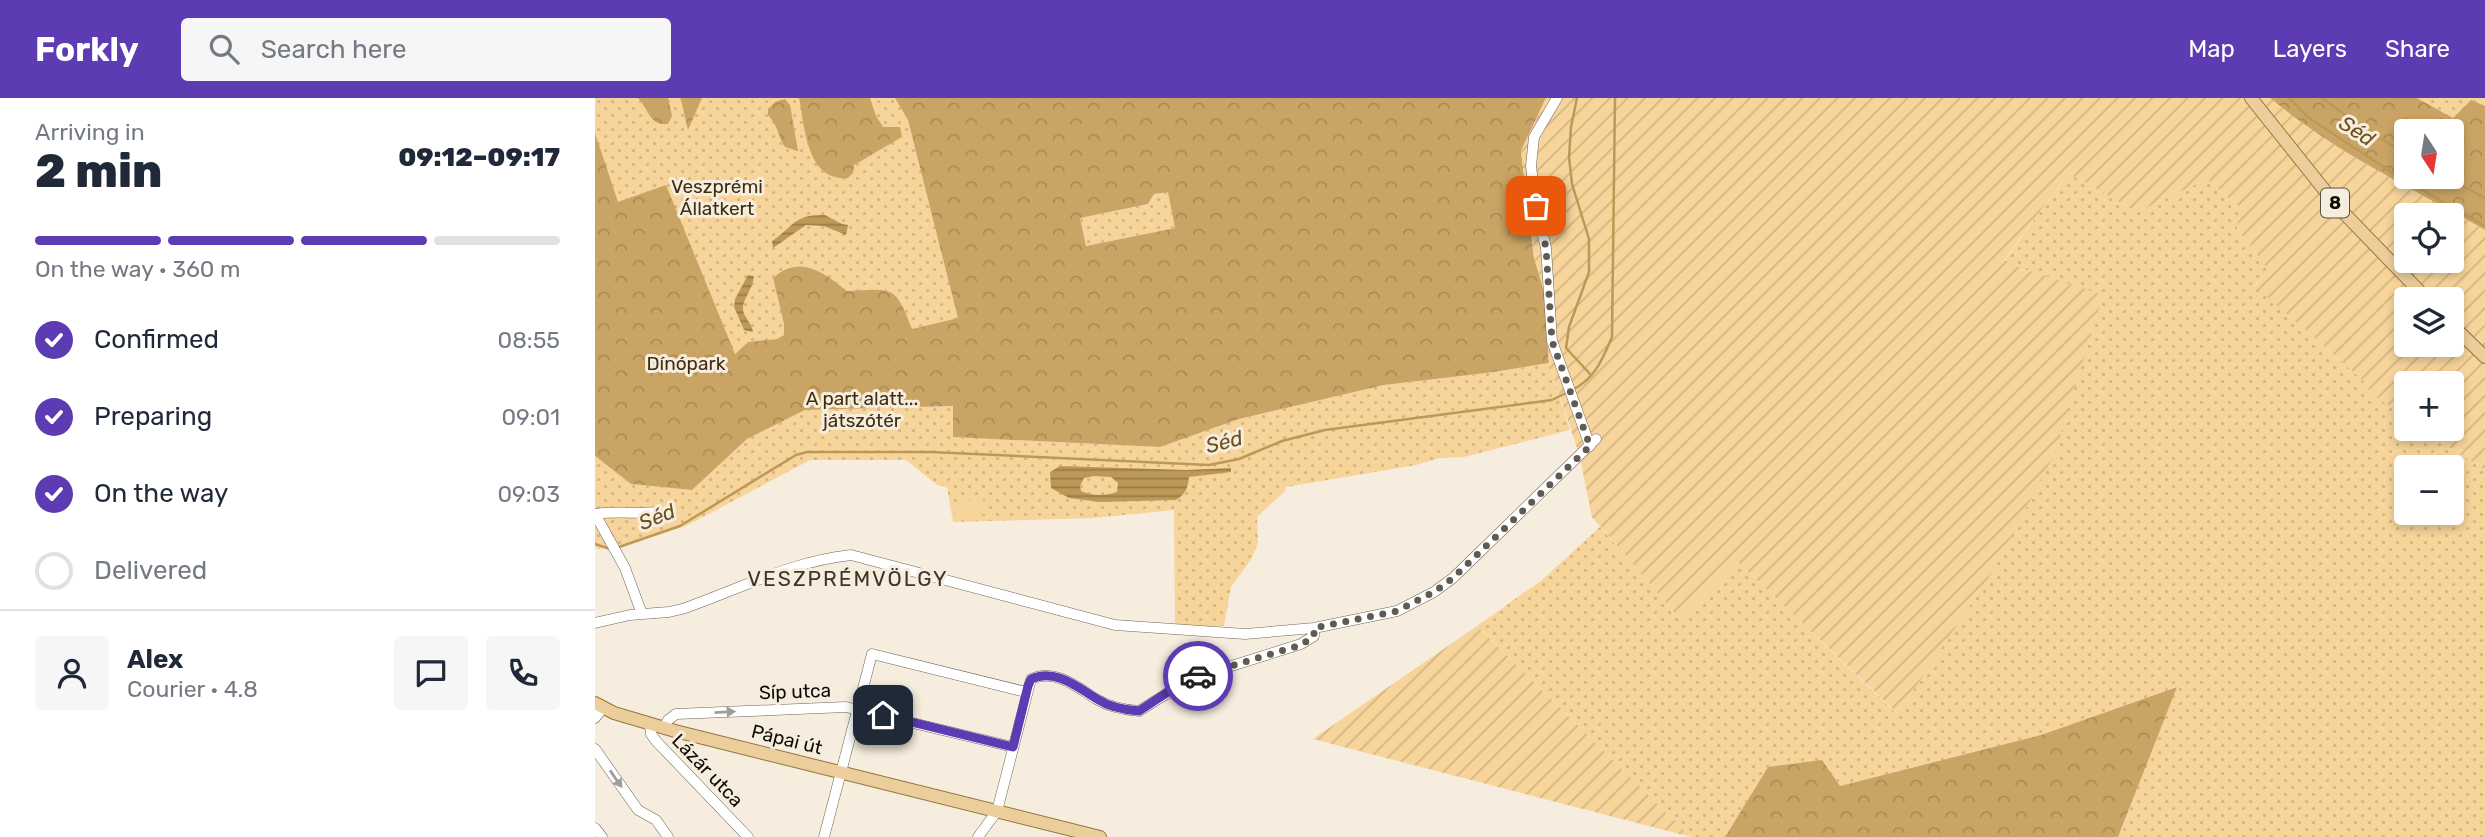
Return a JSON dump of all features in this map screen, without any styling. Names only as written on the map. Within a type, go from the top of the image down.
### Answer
[{"type":"main road","name":"8","points":[[2251,98],[2338,207],[2415,287]]},
{"type":"main road","points":[[2464,336],[2485,357]]},
{"type":"main road","name":"Pápai út","points":[[598,710],[1100,837]]},
{"type":"street","points":[[595,623],[682,609],[802,565],[851,555],[1115,625],[1245,634],[1314,628],[1397,611],[1434,592],[1453,578],[1593,442],[1572,396],[1552,341],[1546,248],[1536,206],[1531,166],[1534,137],[1557,98]]},
{"type":"street","points":[[642,614],[632,583],[595,514],[657,512]]},
{"type":"street","points":[[978,837],[997,811],[1031,679],[1051,676],[1073,683],[1103,702],[1139,711],[1190,679],[1301,645],[1314,636],[1314,628]]},
{"type":"street","points":[[824,837],[872,654],[1026,692]]},
{"type":"street","name":"Síp utca","points":[[664,728],[668,720],[676,714],[837,707],[857,709],[1013,747]]},
{"type":"street","name":"Lázár utca","points":[[650,724],[651,734],[656,741],[748,837]]},
{"type":"street","points":[[595,749],[638,810],[656,820],[668,837]]},
{"type":"street","points":[[595,828],[601,837]]},
{"type":"green space","name":"Veszprémi Állatkert","points":[[595,98],[895,98],[908,120],[959,318],[912,329],[901,304],[890,292],[847,291],[811,268],[792,267],[773,278],[784,335],[777,339],[748,342],[735,354],[595,223]]},
{"type":"green space","points":[[638,98],[668,98],[672,116],[668,124],[653,120]]},
{"type":"green space","points":[[680,98],[702,98],[688,130],[681,100]]},
{"type":"green space","points":[[799,98],[870,98],[883,127],[900,127],[902,137],[854,165],[853,173],[848,178],[834,177],[823,171],[810,150]]},
{"type":"green space","name":"Dínópark","points":[[895,98],[1546,98],[1521,151],[1534,258],[1544,291],[1549,363],[1384,385],[1239,419],[1160,447],[953,437],[953,406],[805,410],[747,439],[692,490],[631,484],[595,456],[595,133],[618,202],[666,185],[735,354],[748,342],[777,339],[784,335],[773,278],[792,267],[811,268],[847,291],[890,292],[901,304],[912,329],[958,318],[908,120]],"holes":[[[1168,192],[1175,228],[1086,246],[1080,218],[1148,204],[1154,194]]]},
{"type":"green space","points":[[1546,98],[2270,98],[2320,136],[2394,179],[2394,189],[2411,189],[2436,203],[2394,203],[2394,273],[2464,273],[2464,218],[2485,230],[2485,470],[2440,441],[2464,441],[2464,371],[2394,371],[2394,409],[2371,393],[2366,383],[2255,286],[2269,271],[2236,226],[2244,211],[2207,179],[2137,212],[2068,173],[2003,262],[2103,295],[2055,453],[1996,566],[1898,714],[1738,562],[1679,618],[1592,517],[1579,454],[1549,363],[1544,291],[1534,258],[1521,151]]},
{"type":"green space","points":[[2270,98],[2417,98],[2453,118],[2471,100],[2485,106],[2485,230],[2464,218],[2464,203],[2436,203],[2410,189],[2464,189],[2464,119],[2394,119],[2394,180],[2320,136]]},
{"type":"green space","points":[[2417,98],[2485,98],[2485,106],[2471,100],[2453,118]]},
{"type":"green space","points":[[785,99],[790,105],[798,151],[785,147],[768,115],[768,109],[775,102]]},
{"type":"green space","points":[[2068,173],[2137,212],[2207,179],[2245,212],[2236,226],[2269,271],[2255,285],[2366,383],[2371,393],[2394,409],[2394,441],[2440,441],[2462,455],[2394,455],[2394,525],[2464,525],[2464,456],[2485,470],[2485,837],[2118,837],[2176,687],[2041,735],[1840,786],[1768,767],[1725,837],[1691,837],[1477,626],[1542,580],[1600,527],[1679,618],[1738,562],[1897,714],[2102,295],[2003,263]]},
{"type":"green space","points":[[1168,191],[1175,228],[1086,246],[1080,218],[1148,204],[1154,194]]},
{"type":"green space","name":"A part alatt... játszótér","points":[[1549,363],[1570,430],[1464,457],[1440,458],[1416,465],[1286,487],[1257,517],[1258,543],[1252,558],[1231,587],[1224,626],[1175,625],[1174,510],[1094,518],[953,522],[947,487],[937,485],[906,460],[810,460],[686,526],[617,546],[599,549],[595,547],[595,456],[631,484],[692,490],[747,439],[805,410],[954,406],[954,437],[1160,447],[1239,419],[1384,385]]},
{"type":"green space","points":[[983,498],[985,514],[955,517],[953,502]]},
{"type":"green space","points":[[1477,626],[1691,837],[1313,739]]},
{"type":"green space","points":[[2177,687],[2118,837],[1725,837],[1768,767],[1822,760],[1840,786],[2041,735]]},
{"type":"shaded area","points":[[815,215],[825,215],[848,225],[846,235],[824,226],[806,225],[773,248],[772,241],[795,222]]},
{"type":"shaded area","points":[[748,275],[754,276],[743,310],[753,332],[744,330],[734,307],[735,299]]},
{"type":"shaded area","points":[[1060,466],[1186,470],[1231,468],[1231,472],[1189,477],[1186,490],[1176,500],[1100,502],[1069,498],[1051,488],[1050,472]],"holes":[[[1111,477],[1118,483],[1117,492],[1099,495],[1081,491],[1084,478]]]},
{"type":"waterway","points":[[1577,98],[1569,157],[1572,184],[1589,239],[1589,272],[1569,327],[1566,348],[1591,375]]},
{"type":"waterway","name":"Séd","points":[[1572,390],[1592,374],[1612,337],[1615,98]]},
{"type":"waterway","name":"Séd","points":[[2289,98],[2309,118],[2396,175],[2485,226]]},
{"type":"waterway","points":[[2322,98],[2394,147]]},
{"type":"waterway","points":[[2464,187],[2485,198]]},
{"type":"waterway","name":"Séd","points":[[616,548],[680,526],[796,455],[807,452],[931,452],[1209,465],[1239,459],[1282,441],[1325,430],[1552,400],[1566,393]]},
{"type":"waterway","name":"Séd","points":[[595,544],[610,549]]},
{"type":"way so far","points":[[1198,676],[1301,645],[1314,636],[1314,628],[1397,611],[1434,592],[1453,578],[1590,446],[1552,341],[1546,248],[1536,206]]},
{"type":"district","name":"VESZPRÉMVÖLGY","points":[[848,579]]},
{"type":"route","points":[[883,715],[1013,747],[1028,686],[1031,679],[1038,676],[1051,676],[1073,683],[1103,702],[1139,711],[1180,684],[1198,676]]}]
